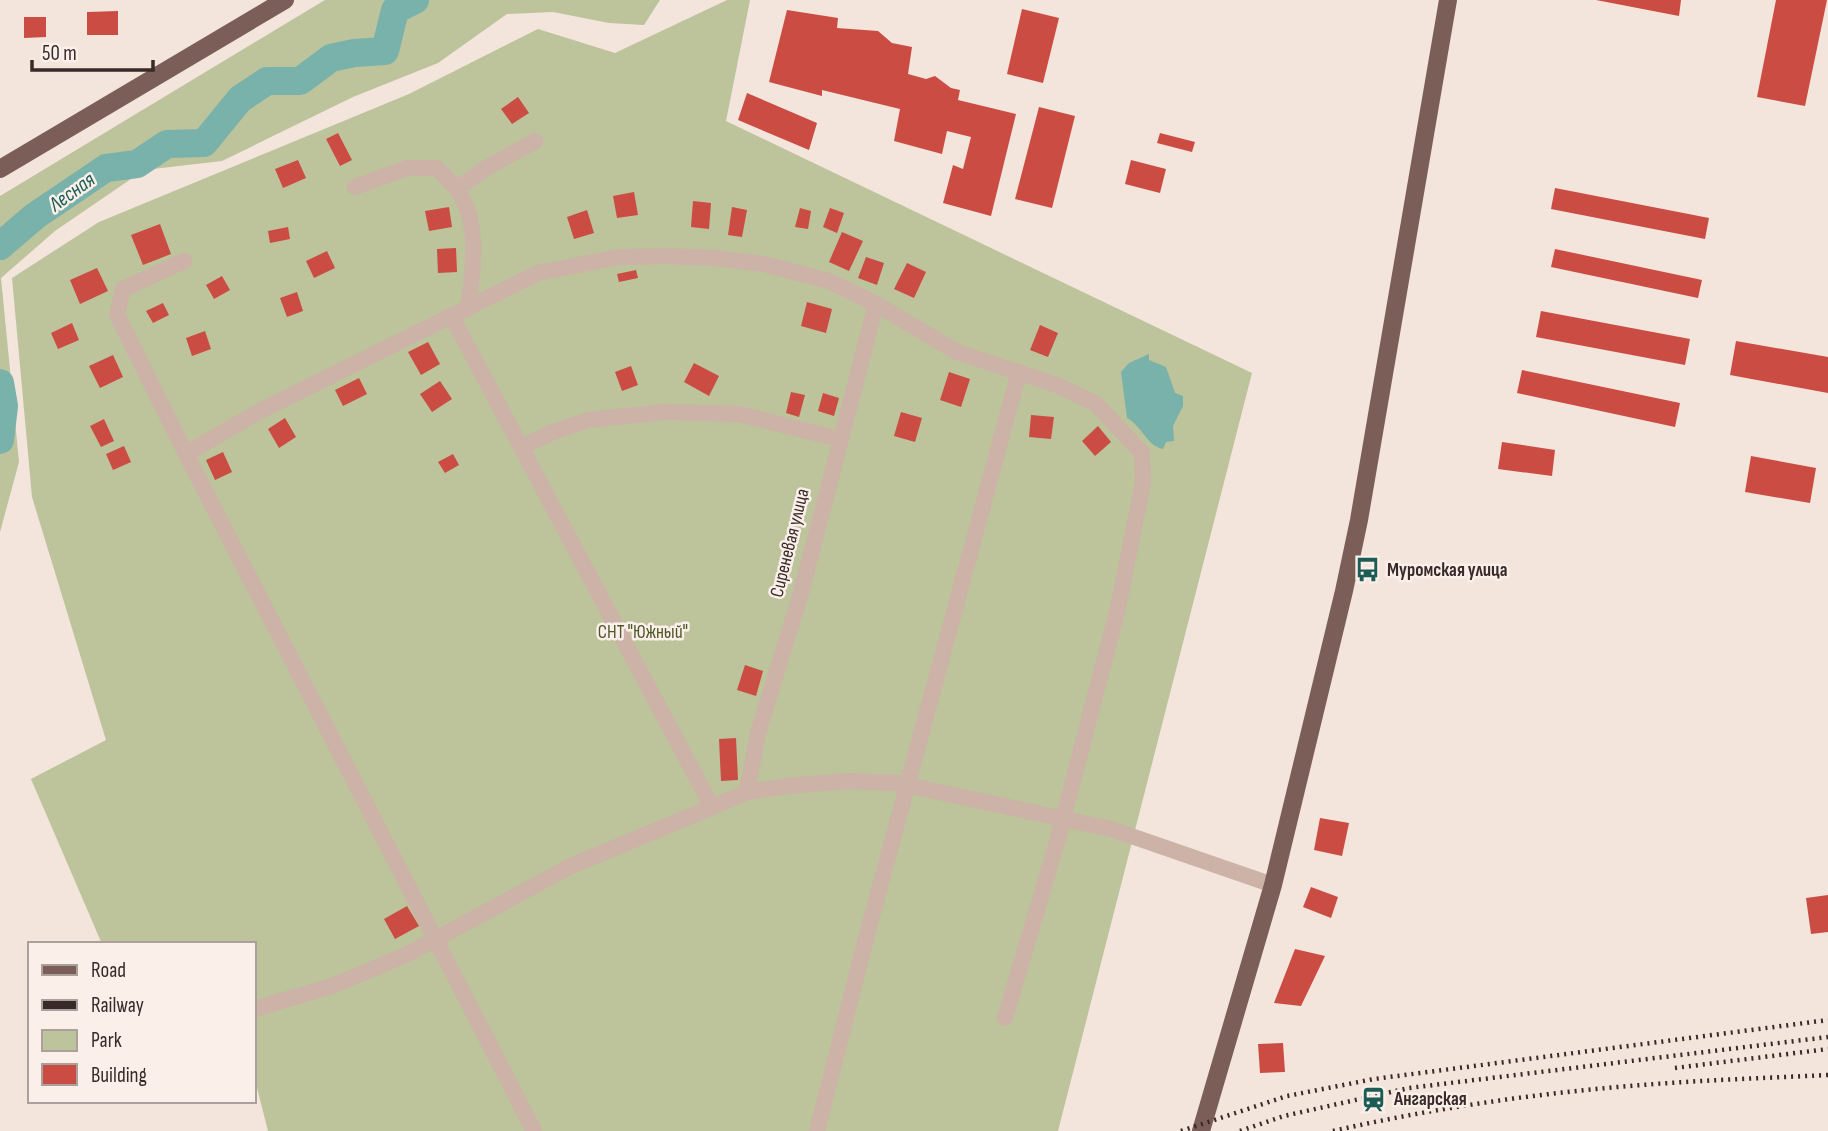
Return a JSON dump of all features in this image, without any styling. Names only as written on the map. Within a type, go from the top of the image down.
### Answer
[{"type":"main road","points":[[0,169],[285,0]]},
{"type":"main road","points":[[1201,1131],[1273,885],[1344,591],[1359,520],[1448,0]]},
{"type":"street","points":[[457,189],[535,141]]},
{"type":"street","points":[[355,187],[407,169],[437,168],[457,189],[472,222],[473,272],[468,309]]},
{"type":"street","points":[[186,454],[260,411],[538,273],[619,257],[715,258],[765,264],[829,281],[876,304],[957,352],[1057,385],[1096,404],[1142,453],[1143,483],[1117,612],[1063,818],[1005,1018]]},
{"type":"street","points":[[184,261],[123,289],[117,315],[534,1131]]},
{"type":"street","name":"Сиреневая улица","points":[[747,792],[758,733],[801,593],[876,304]]},
{"type":"street","points":[[452,317],[712,807]]},
{"type":"street","points":[[817,1131],[1019,372]]},
{"type":"street","points":[[522,447],[553,432],[588,421],[665,412],[739,414],[839,439]]},
{"type":"street","points":[[256,1008],[332,986],[408,954],[571,866],[747,792],[848,781],[907,785],[1111,829],[1273,885]]},
{"type":"green space","points":[[325,0],[660,0],[644,25],[609,23],[553,12],[507,14],[438,63],[353,97],[222,161],[144,170],[55,231],[1,278],[19,462],[0,532],[0,196]]},
{"type":"green space","name":"СНТ \"Южный\"","points":[[727,0],[750,0],[726,121],[1252,373],[1058,1131],[268,1131],[256,1084],[256,942],[101,942],[31,779],[106,740],[32,497],[12,278],[99,222],[409,94],[538,29],[615,53]]},
{"type":"water","points":[[1149,354],[1149,360],[1166,367],[1175,393],[1183,396],[1183,406],[1173,426],[1174,441],[1166,442],[1163,449],[1153,444],[1127,418],[1121,372],[1129,363]]},
{"type":"building","points":[[1596,0],[1681,0],[1679,16]]},
{"type":"building","points":[[1776,0],[1827,0],[1805,106],[1757,97]]},
{"type":"building","points":[[1022,9],[1059,18],[1043,83],[1007,74]]},
{"type":"building","points":[[787,10],[838,18],[837,28],[878,31],[892,43],[912,47],[908,74],[926,79],[935,76],[951,88],[960,90],[958,100],[1016,114],[991,216],[943,203],[953,165],[963,169],[971,137],[947,131],[942,154],[894,141],[900,109],[822,90],[822,96],[769,82]]},
{"type":"building","points":[[118,11],[118,35],[87,35],[87,12]]},
{"type":"building","points":[[24,17],[46,17],[46,37],[24,38]]},
{"type":"building","points":[[747,93],[817,123],[809,150],[738,120]]},
{"type":"building","points":[[518,97],[529,113],[512,124],[501,109]]},
{"type":"building","points":[[1039,107],[1075,116],[1052,208],[1015,199]]},
{"type":"building","points":[[338,133],[352,160],[340,166],[326,139]]},
{"type":"building","points":[[1160,133],[1195,142],[1192,152],[1157,143]]},
{"type":"building","points":[[298,160],[306,178],[283,188],[275,169]]},
{"type":"building","points":[[1131,160],[1166,169],[1160,193],[1125,184]]},
{"type":"building","points":[[1555,188],[1709,218],[1705,239],[1551,209]]},
{"type":"building","points":[[634,192],[638,215],[617,218],[613,196]]},
{"type":"building","points":[[693,201],[711,203],[709,229],[691,227]]},
{"type":"building","points":[[449,207],[452,227],[429,231],[425,211]]},
{"type":"building","points":[[732,207],[747,210],[742,237],[728,235]]},
{"type":"building","points":[[800,208],[811,211],[808,229],[795,227]]},
{"type":"building","points":[[830,208],[844,213],[837,233],[823,227]]},
{"type":"building","points":[[587,210],[594,233],[574,239],[567,217]]},
{"type":"building","points":[[160,224],[171,254],[143,265],[131,235]]},
{"type":"building","points":[[288,227],[290,239],[270,243],[268,231]]},
{"type":"building","points":[[842,232],[863,241],[849,271],[829,262]]},
{"type":"building","points":[[456,248],[457,272],[438,273],[437,249]]},
{"type":"building","points":[[1555,249],[1702,280],[1698,298],[1551,267]]},
{"type":"building","points":[[327,251],[335,268],[314,278],[306,261]]},
{"type":"building","points":[[866,257],[884,263],[877,285],[858,278]]},
{"type":"building","points":[[907,263],[926,272],[914,298],[894,289]]},
{"type":"building","points":[[97,268],[108,291],[80,304],[70,280]]},
{"type":"building","points":[[636,270],[638,278],[619,282],[617,274]]},
{"type":"building","points":[[222,276],[230,290],[214,299],[206,285]]},
{"type":"building","points":[[297,292],[303,311],[287,317],[280,298]]},
{"type":"building","points":[[807,302],[832,309],[826,333],[801,326]]},
{"type":"building","points":[[163,303],[169,315],[153,323],[146,311]]},
{"type":"building","points":[[1541,311],[1690,339],[1685,365],[1536,337]]},
{"type":"building","points":[[72,323],[79,340],[58,349],[51,333]]},
{"type":"building","points":[[1040,325],[1058,333],[1048,357],[1030,350]]},
{"type":"building","points":[[205,331],[211,349],[192,356],[186,338]]},
{"type":"building","points":[[1736,341],[1828,357],[1828,393],[1730,375]]},
{"type":"building","points":[[428,342],[440,364],[421,375],[408,352]]},
{"type":"building","points":[[113,355],[123,377],[100,388],[89,366]]},
{"type":"building","points":[[694,363],[719,376],[709,396],[684,382]]},
{"type":"building","points":[[631,366],[638,385],[622,391],[615,372]]},
{"type":"building","points":[[1522,370],[1680,403],[1675,427],[1517,393]]},
{"type":"building","points":[[949,372],[970,379],[961,407],[940,400]]},
{"type":"building","points":[[359,378],[367,394],[343,406],[335,390]]},
{"type":"building","points":[[440,381],[452,399],[432,412],[420,394]]},
{"type":"building","points":[[791,392],[805,395],[799,417],[786,413]]},
{"type":"building","points":[[823,393],[839,398],[834,416],[818,411]]},
{"type":"building","points":[[901,412],[922,418],[915,442],[894,436]]},
{"type":"building","points":[[1031,415],[1054,417],[1051,439],[1029,437]]},
{"type":"building","points":[[285,418],[296,437],[279,448],[268,429]]},
{"type":"building","points":[[104,419],[114,441],[101,447],[90,426]]},
{"type":"building","points":[[1098,426],[1111,442],[1095,456],[1082,441]]},
{"type":"building","points":[[1502,442],[1555,450],[1552,476],[1498,469]]},
{"type":"building","points":[[124,446],[131,462],[113,470],[106,454]]},
{"type":"building","points":[[223,452],[232,472],[215,480],[206,460]]},
{"type":"building","points":[[453,454],[459,465],[445,473],[438,462]]},
{"type":"building","points":[[1751,456],[1816,468],[1810,503],[1745,492]]},
{"type":"building","points":[[745,665],[763,671],[756,696],[737,690]]},
{"type":"building","points":[[736,738],[738,780],[721,781],[719,739]]},
{"type":"building","points":[[1320,818],[1349,823],[1342,856],[1314,850]]},
{"type":"building","points":[[1311,887],[1338,897],[1331,918],[1303,907]]},
{"type":"building","points":[[1828,895],[1828,932],[1811,934],[1806,898]]},
{"type":"building","points":[[407,906],[419,926],[395,939],[384,919]]},
{"type":"building","points":[[1295,949],[1325,956],[1301,1006],[1274,1003]]},
{"type":"building","points":[[1283,1043],[1285,1072],[1260,1073],[1258,1044]]},
{"type":"waterway","name":"Лесная","points":[[0,246],[35,216],[106,168],[137,164],[167,144],[204,143],[240,99],[267,81],[300,81],[331,58],[385,51],[395,10],[415,0]]},
{"type":"waterway","name":"Лесная","points":[[0,383],[4,406],[0,440]]},
{"type":"railway","points":[[1181,1131],[1287,1096],[1374,1079],[1828,1020]]},
{"type":"railway","points":[[1240,1131],[1284,1116],[1409,1088],[1828,1037]]},
{"type":"railway","points":[[1675,1068],[1828,1049]]},
{"type":"railway","points":[[1333,1131],[1448,1108],[1564,1092],[1665,1083],[1828,1075]]},
{"type":"place","name":"Муромская улица","points":[[1367,570]]},
{"type":"place","name":"Ангарская","points":[[1374,1099]]}]
